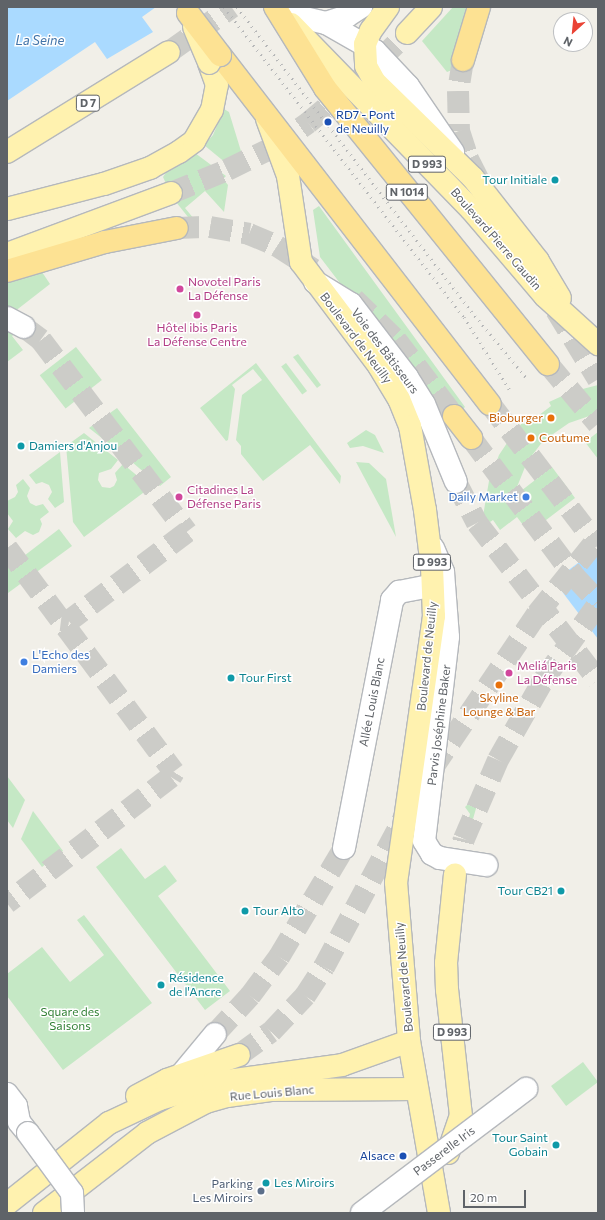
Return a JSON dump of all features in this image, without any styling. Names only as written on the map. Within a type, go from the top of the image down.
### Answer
[{"type":"highway","points":[[463,60],[479,7]]},
{"type":"highway","name":"N 1014","points":[[277,9],[325,88],[548,364]]},
{"type":"highway","points":[[186,10],[215,59],[265,114],[490,404]]},
{"type":"highway","points":[[7,271],[111,240],[176,228]]},
{"type":"highway","points":[[454,416],[471,438]]},
{"type":"main road","points":[[388,7],[370,30],[365,44],[366,66],[375,82],[457,160],[538,260],[571,322]]},
{"type":"main road","points":[[407,33],[431,7]]},
{"type":"main road","name":"Boulevard Pierre Gaudin","points":[[277,9],[471,208],[527,275],[571,322],[598,344]]},
{"type":"main road","name":"D 7","points":[[7,152],[169,52]]},
{"type":"main road","points":[[7,209],[104,184],[144,170],[179,152],[194,141],[212,110],[217,85],[215,59]]},
{"type":"main road","name":"Boulevard de Neuilly","points":[[265,114],[288,176],[299,256],[314,281],[392,385],[410,426],[419,474],[434,585],[434,616],[397,863],[397,906],[416,1089],[434,1185]]},
{"type":"main road","points":[[7,254],[171,193]]},
{"type":"main road","name":"D 993","points":[[439,1213],[434,1185],[461,1116],[447,990],[446,963],[455,874]]},
{"type":"main road","name":"Rue Louis Blanc","points":[[80,1145],[127,1114],[186,1090],[232,1080],[342,1065],[410,1041]]},
{"type":"main road","name":"Rue Louis Blanc","points":[[7,1204],[80,1145],[134,1098],[181,1075],[239,1055]]},
{"type":"main road","name":"Rue Louis Blanc","points":[[44,1213],[147,1133],[206,1102],[227,1096],[272,1090],[416,1089]]},
{"type":"street","points":[[326,24],[347,16],[361,7]]},
{"type":"street","points":[[277,9],[326,24],[365,44]]},
{"type":"street","name":"Voie des Bâtisseurs","points":[[314,281],[351,304],[402,371],[424,404],[456,482]]},
{"type":"street","points":[[419,474],[443,451]]},
{"type":"street","name":"Parvis Joséphine Baker","points":[[429,540],[443,572],[448,637],[424,841],[432,854],[440,858],[486,865]]},
{"type":"street","name":"Allée Louis Blanc","points":[[344,848],[392,600],[399,592],[434,585]]},
{"type":"street","points":[[181,1075],[215,1034]]},
{"type":"street","name":"Passerelle Iris","points":[[362,1213],[526,1089]]},
{"type":"street","points":[[7,1094],[16,1106],[19,1122],[72,1193],[73,1213]]},
{"type":"street","points":[[443,1163],[476,1133],[484,1118],[487,1102]]},
{"type":"green space","points":[[453,7],[466,7],[452,70],[447,72],[422,41]]},
{"type":"green space","points":[[224,109],[229,112],[244,161],[243,169],[238,173],[204,145],[213,135]]},
{"type":"green space","points":[[195,153],[226,176],[223,179],[228,185],[224,212],[205,191],[185,208],[199,225],[196,227],[172,197],[163,177],[167,171]]},
{"type":"green space","points":[[319,206],[465,407],[443,426],[427,397],[320,257],[313,210]]},
{"type":"green space","points":[[42,272],[50,284],[14,312],[7,312],[7,283]]},
{"type":"green space","points":[[7,324],[18,331],[12,336],[23,350],[7,362]]},
{"type":"green space","points":[[76,347],[102,380],[66,408],[40,375]]},
{"type":"green space","points":[[298,354],[321,385],[317,388],[293,357]]},
{"type":"green space","points":[[256,363],[341,476],[340,484],[310,445],[263,481],[241,454],[241,446],[236,440],[242,395],[262,380],[253,369],[232,385],[235,389],[228,440],[226,441],[200,408]]},
{"type":"green space","points":[[286,363],[307,391],[302,395],[281,367]]},
{"type":"green space","points":[[598,385],[598,413],[569,423],[543,441],[527,462],[515,492],[517,494],[552,467],[575,498],[529,533],[517,517],[500,530],[493,520],[490,522],[483,516],[489,481],[499,455],[515,431],[523,422],[526,425],[551,406],[549,402],[571,392]]},
{"type":"green space","points":[[117,408],[171,477],[160,486],[132,462],[134,454],[131,448],[123,446],[117,450],[89,428]]},
{"type":"green space","points":[[366,430],[375,435],[384,453],[363,446],[350,448],[347,443]]},
{"type":"green space","points":[[598,432],[598,459],[585,442]]},
{"type":"green space","points":[[84,433],[118,460],[111,469],[99,473],[98,480],[102,487],[110,488],[114,486],[117,480],[115,473],[123,464],[151,487],[84,537],[73,522],[66,446]]},
{"type":"green space","points":[[60,452],[64,502],[55,508],[48,499],[52,492],[49,485],[42,482],[36,484],[29,475]]},
{"type":"green space","points":[[356,462],[369,463],[386,479],[396,537]]},
{"type":"green space","points":[[23,479],[30,488],[27,496],[30,503],[36,506],[43,504],[49,512],[40,519],[42,524],[39,532],[33,535],[25,531],[16,538],[8,529],[13,521],[7,513],[7,501],[15,497],[18,492],[16,485]]},
{"type":"green space","points":[[59,529],[72,546],[8,593],[7,569]]},
{"type":"green space","points":[[7,776],[25,800],[13,828],[7,820]]},
{"type":"green space","points":[[475,797],[479,798],[469,833],[466,829],[470,814],[465,807]]},
{"type":"green space","points":[[33,811],[63,851],[42,867],[21,839]]},
{"type":"green space","points":[[121,848],[145,879],[165,865],[177,881],[158,896],[230,991],[205,1010],[96,867]]},
{"type":"green space","name":"Square des Saisons","points":[[84,915],[152,1003],[63,1070],[7,996],[7,974],[42,947],[70,982],[104,955],[77,920]]},
{"type":"green space","points":[[583,1062],[598,1082],[566,1106],[551,1086]]},
{"type":"water","name":"La Seine","points":[[7,7],[156,7],[142,17],[153,32],[107,59],[95,42],[7,101]]},
{"type":"water","points":[[598,548],[598,639],[554,581]]},
{"type":"tunnel","points":[[169,52],[232,7]]},
{"type":"tunnel","points":[[171,193],[227,170],[274,147],[308,123],[356,83],[407,33]]},
{"type":"tunnel","points":[[463,60],[458,91],[459,131],[468,159],[481,184]]},
{"type":"tunnel","points":[[177,228],[210,227],[249,234],[277,246],[313,269]]},
{"type":"tunnel","points":[[354,299],[396,340],[454,416]]},
{"type":"tunnel","points":[[556,310],[598,379]]},
{"type":"tunnel","points":[[24,327],[41,340],[187,532],[69,621],[61,620]]},
{"type":"tunnel","points":[[548,364],[598,424]]},
{"type":"tunnel","points":[[490,404],[598,546]]},
{"type":"tunnel","points":[[471,438],[575,577],[598,602]]},
{"type":"tunnel","points":[[456,482],[477,523],[598,680]]},
{"type":"tunnel","points":[[432,769],[537,614],[598,538]]},
{"type":"tunnel","points":[[7,548],[174,772],[171,777],[7,903]]},
{"type":"tunnel","points":[[455,874],[464,839],[498,760],[544,679],[598,604]]},
{"type":"tunnel","points":[[239,1055],[271,1032],[305,996],[324,967],[405,816]]},
{"type":"tunnel","points":[[215,1034],[250,996],[279,957],[344,848]]},
{"type":"railway","points":[[224,7],[464,317],[511,392]]},
{"type":"railway","points":[[237,7],[471,311],[528,380]]},
{"type":"place","name":"RD7 - Pont de Neuilly","points":[[328,122]]},
{"type":"place","name":"Tour Initiale","points":[[555,180]]},
{"type":"place","name":"Novotel Paris La Défense","points":[[180,289]]},
{"type":"place","name":"Hôtel ibis Paris La Défense Centre","points":[[197,315]]},
{"type":"place","name":"Bioburger","points":[[551,418]]},
{"type":"place","name":"Coutume","points":[[531,438]]},
{"type":"place","name":"Damiers d'Anjou","points":[[21,446]]},
{"type":"place","name":"Citadines La Défense Paris","points":[[179,497]]},
{"type":"place","name":"Daily Market","points":[[526,497]]},
{"type":"place","name":"L'Echo des Damiers","points":[[24,662]]},
{"type":"place","name":"Meliá Paris La Défense","points":[[509,673]]},
{"type":"place","name":"Tour First","points":[[231,678]]},
{"type":"place","name":"Skyline Lounge & Bar","points":[[499,685]]},
{"type":"place","name":"Tour CB21","points":[[561,891]]},
{"type":"place","name":"Tour Alto","points":[[245,911]]},
{"type":"place","name":"Résidence de l'Ancre","points":[[161,985]]},
{"type":"place","name":"Tour Saint Gobain","points":[[556,1145]]},
{"type":"place","name":"Alsace","points":[[403,1156]]},
{"type":"place","name":"Les Miroirs","points":[[266,1183]]},
{"type":"place","name":"Parking Les Miroirs","points":[[261,1191]]}]
